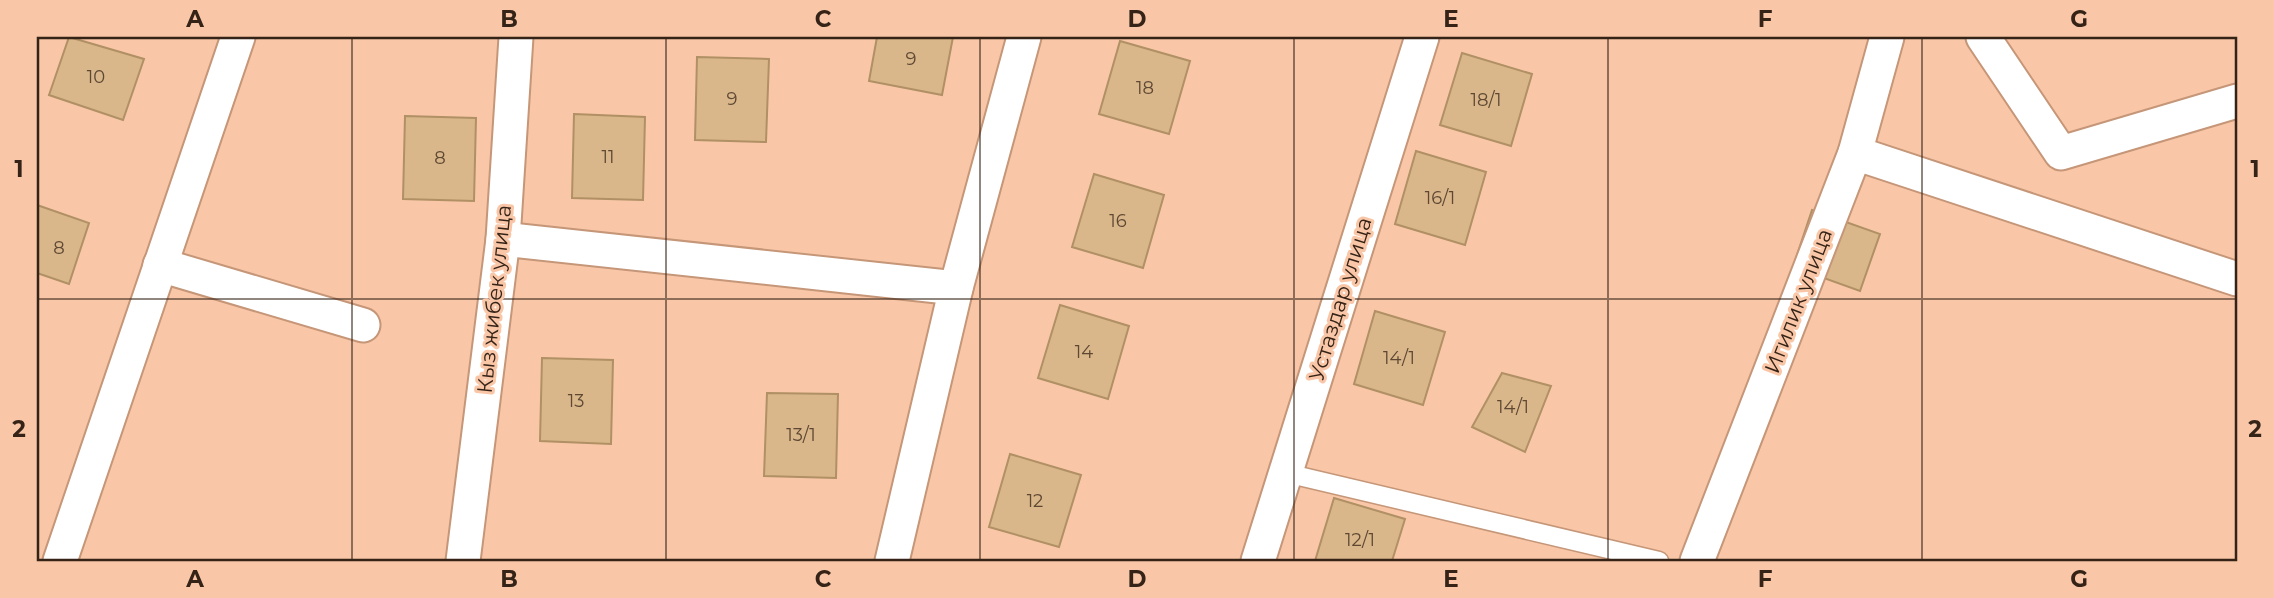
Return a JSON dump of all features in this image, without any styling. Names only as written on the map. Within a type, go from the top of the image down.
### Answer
[{"type":"street","points":[[60,561],[238,37]]},
{"type":"street","name":"Кыз жибек улица","points":[[463,561],[503,239],[516,37]]},
{"type":"street","points":[[892,561],[956,288],[1024,37]]},
{"type":"street","name":"Устаздар улица","points":[[1258,561],[1422,37]]},
{"type":"street","name":"Игилик улица","points":[[1697,561],[1856,153],[1887,37]]},
{"type":"street","points":[[1983,37],[2061,153],[2237,101]]},
{"type":"street","points":[[1856,153],[2237,279]]},
{"type":"street","points":[[503,239],[956,288]]},
{"type":"street","points":[[160,265],[363,326]]},
{"type":"lane","points":[[1286,473],[1659,561]]},
{"type":"building","points":[[69,37],[144,59],[123,120],[49,95]]},
{"type":"building","points":[[877,37],[953,37],[942,95],[869,81]]},
{"type":"building","points":[[1120,41],[1190,61],[1169,134],[1099,114]]},
{"type":"building","points":[[1462,53],[1532,74],[1511,146],[1440,125]]},
{"type":"building","points":[[697,57],[769,59],[766,142],[695,140]]},
{"type":"building","points":[[574,114],[645,117],[643,200],[572,198]]},
{"type":"building","points":[[405,116],[476,118],[474,201],[403,199]]},
{"type":"building","points":[[1416,151],[1486,172],[1465,245],[1395,224]]},
{"type":"building","points":[[1094,174],[1164,195],[1143,268],[1072,247]]},
{"type":"building","points":[[37,205],[89,223],[69,284],[37,273]]},
{"type":"building","points":[[1812,210],[1880,234],[1860,291],[1793,267]]},
{"type":"building","points":[[1060,305],[1129,326],[1108,399],[1038,378]]},
{"type":"building","points":[[1375,311],[1445,332],[1423,405],[1354,384]]},
{"type":"building","points":[[542,358],[613,360],[611,444],[540,441]]},
{"type":"building","points":[[1502,373],[1551,386],[1525,452],[1472,427]]},
{"type":"building","points":[[767,393],[838,394],[836,478],[764,476]]},
{"type":"building","points":[[1010,454],[1081,475],[1059,547],[989,527]]},
{"type":"building","points":[[1334,498],[1405,519],[1392,561],[1315,561]]}]
